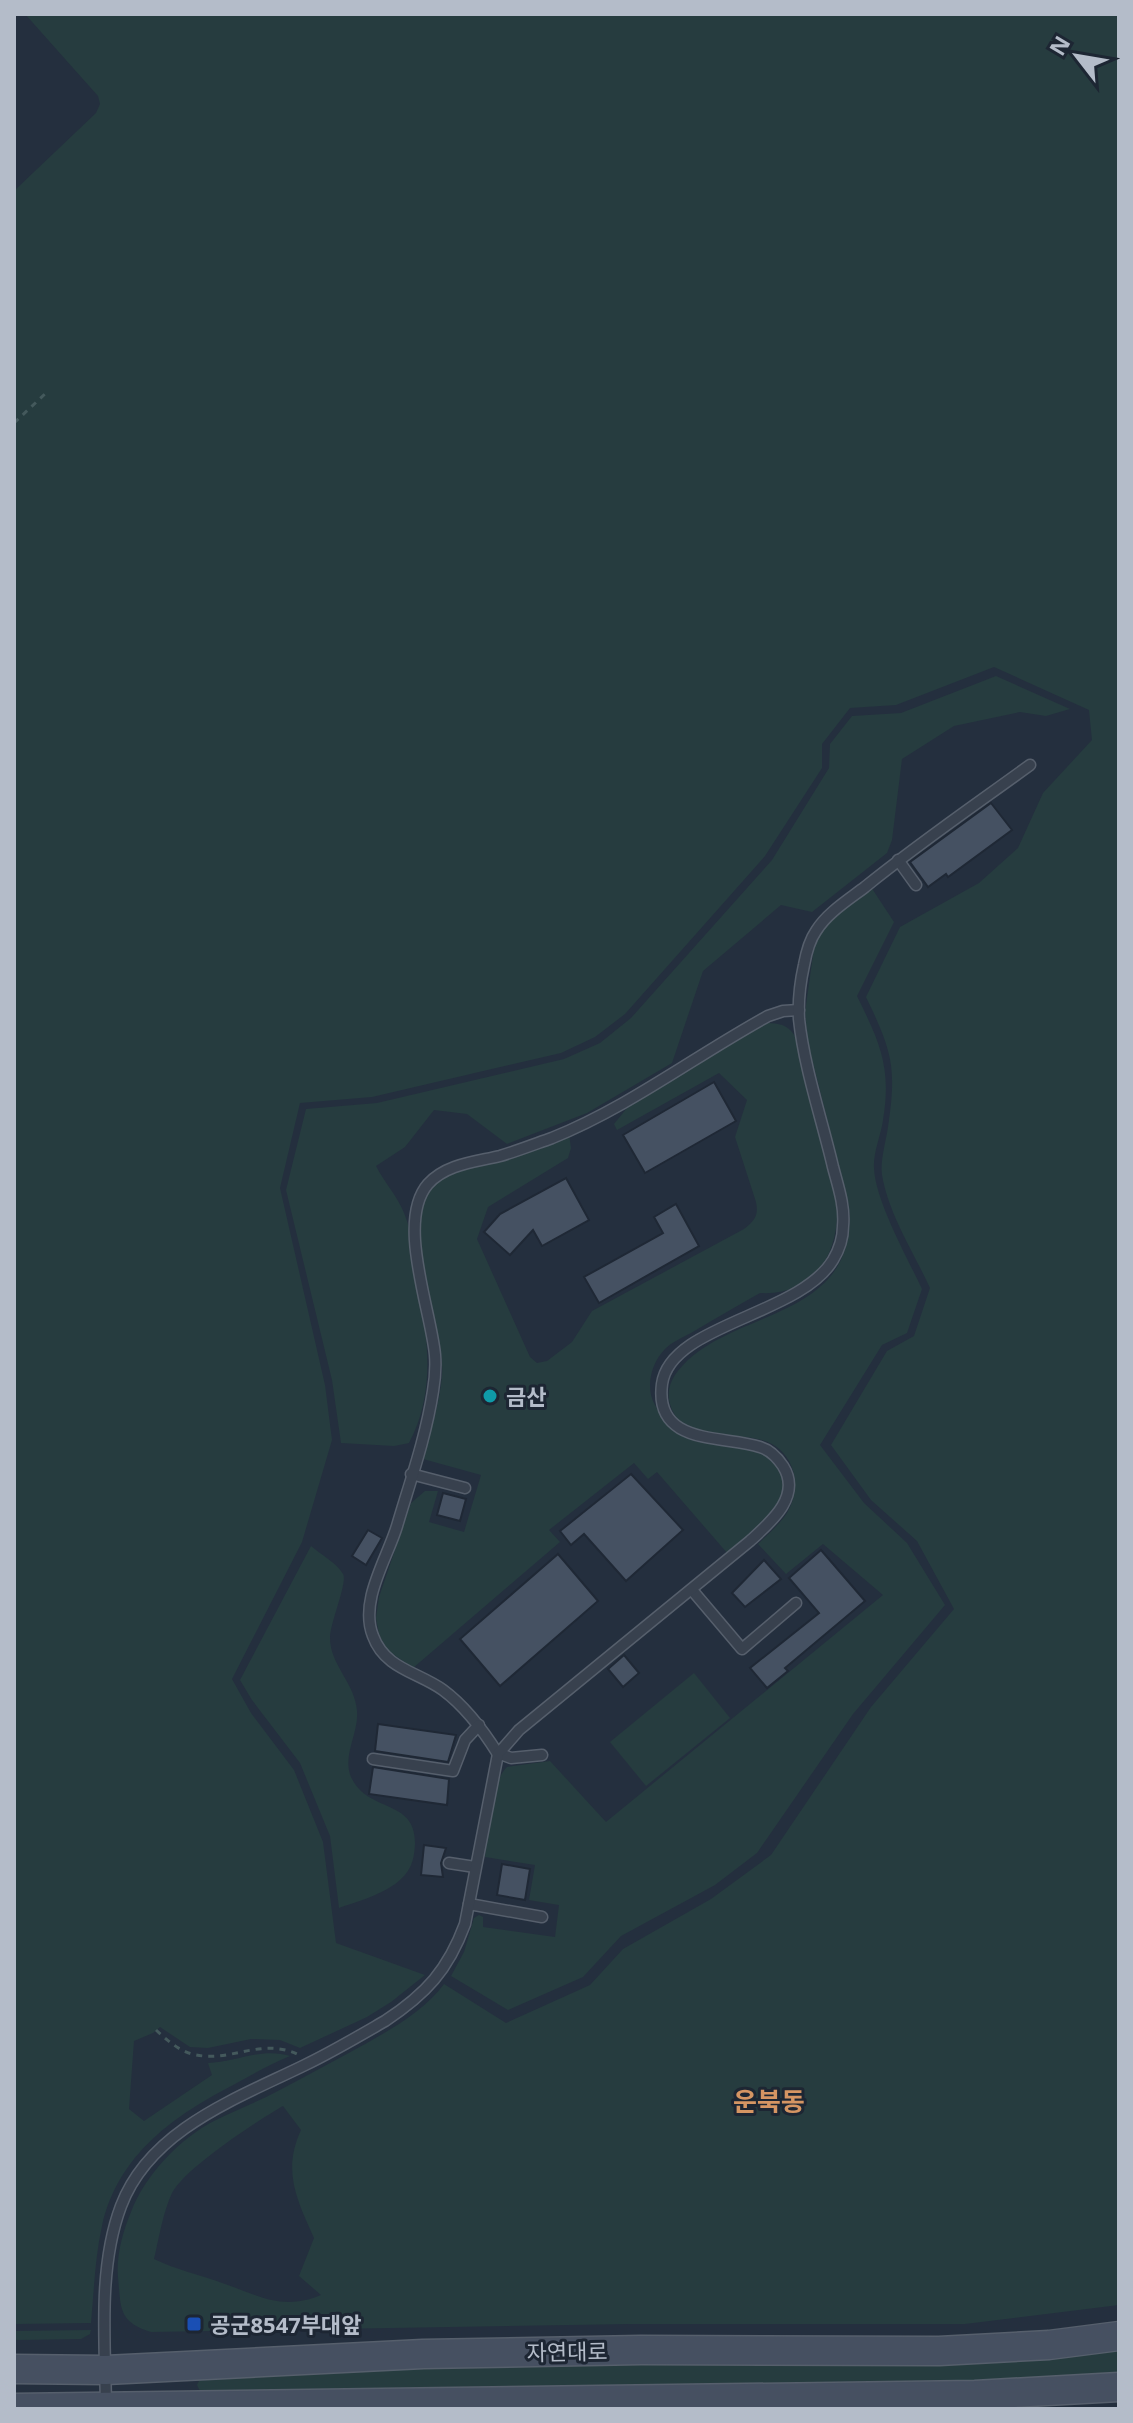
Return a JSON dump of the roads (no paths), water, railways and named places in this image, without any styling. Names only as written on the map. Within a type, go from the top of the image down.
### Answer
[{"type":"main road","name":"자연대로","points":[[14,2369],[106,2370],[485,2353],[939,2351],[1049,2345],[1119,2336]]},
{"type":"main road","points":[[203,2406],[188,2387],[190,2377],[204,2365]]},
{"type":"main road","points":[[14,2408],[975,2395],[1119,2387]]},
{"type":"lane","points":[[106,2407],[106,2288],[121,2204],[131,2185],[153,2157],[181,2131],[205,2115],[385,2021],[413,2003],[433,1984],[457,1946],[469,1904],[498,1754],[519,1730],[692,1590],[782,1508],[788,1495],[789,1482],[779,1460],[761,1447],[695,1436],[679,1427],[668,1417],[662,1400],[662,1382],[668,1367],[693,1343],[808,1287],[828,1267],[841,1242],[843,1207],[802,1038],[799,1010],[801,981],[814,934],[831,915],[898,860],[1030,765]]},
{"type":"lane","points":[[898,860],[916,885]]},
{"type":"lane","points":[[542,1755],[511,1758],[498,1754],[479,1725],[445,1691],[385,1657],[372,1635],[369,1622],[372,1595],[396,1528],[430,1409],[435,1374],[434,1346],[417,1254],[414,1215],[422,1192],[430,1181],[453,1167],[523,1148],[574,1128],[623,1104],[768,1016],[799,1010]]},
{"type":"lane","points":[[411,1474],[465,1488]]},
{"type":"lane","points":[[692,1590],[742,1649],[796,1603]]},
{"type":"lane","points":[[373,1759],[453,1771],[465,1740],[479,1725]]},
{"type":"lane","points":[[449,1863],[475,1867]]},
{"type":"lane","points":[[469,1904],[542,1917]]},
{"type":"place","name":"금산","points":[[490,1396]]},
{"type":"place","name":"공군8547부대앞","points":[[194,2324]]},
{"type":"district","name":"운북동","points":[[769,2101]]}]
